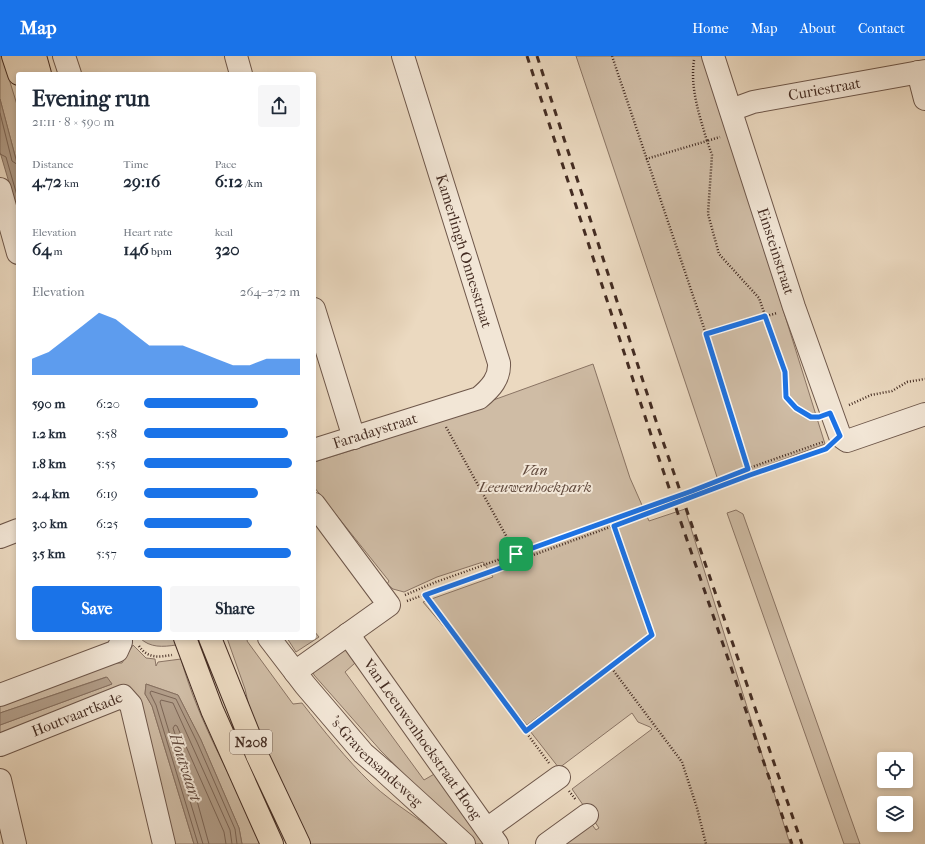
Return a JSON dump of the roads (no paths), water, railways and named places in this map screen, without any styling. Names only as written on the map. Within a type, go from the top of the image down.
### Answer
[{"type":"main road","points":[[13,56],[18,72]]},
{"type":"main road","points":[[34,56],[39,72]]},
{"type":"main road","name":"N208","points":[[211,640],[257,755],[299,844]]},
{"type":"main road","name":"N208","points":[[181,646],[212,710],[272,844]]},
{"type":"street","points":[[64,56],[69,72]]},
{"type":"street","points":[[236,56],[240,72]]},
{"type":"street","name":"Kamerlingh Onnesstraat","points":[[403,56],[500,370],[497,378],[479,398],[437,411]]},
{"type":"street","name":"Einsteinstraat","points":[[713,56],[830,413],[844,438],[925,414]]},
{"type":"street","points":[[911,68],[925,99]]},
{"type":"street","name":"Curiestraat","points":[[731,110],[753,102],[911,68]]},
{"type":"street","points":[[0,189],[16,246]]},
{"type":"street","points":[[316,315],[354,438]]},
{"type":"street","name":"Faradaystraat","points":[[316,449],[437,411]]},
{"type":"street","points":[[295,672],[389,605],[316,507]]},
{"type":"street","points":[[0,537],[16,531]]},
{"type":"street","name":"Van Leeuwenhoekstraat Hoog","points":[[348,634],[492,836]]},
{"type":"street","name":"'s-Gravensandeweg","points":[[271,640],[363,754],[384,771],[464,844]]},
{"type":"street","points":[[0,695],[117,650],[121,642],[129,641]]},
{"type":"street","name":"Houtvaartkade","points":[[0,745],[123,696],[131,705],[164,844]]},
{"type":"street","points":[[492,836],[559,777]]},
{"type":"street","points":[[0,780],[15,844]]},
{"type":"street","points":[[547,844],[587,816]]},
{"type":"water","points":[[0,99],[16,159],[16,206],[0,152]]},
{"type":"water","points":[[107,677],[112,684],[0,725],[0,713]]},
{"type":"water","name":"Houtvaart","points":[[146,684],[178,695],[201,740],[239,828],[242,844],[194,844],[152,706],[145,694]]},
{"type":"railway","points":[[527,56],[656,450],[792,844]]},
{"type":"railway","points":[[537,56],[658,427],[802,844]]},
{"type":"park label","name":"Van Leeuwenhoekpark","points":[[535,478]]}]
